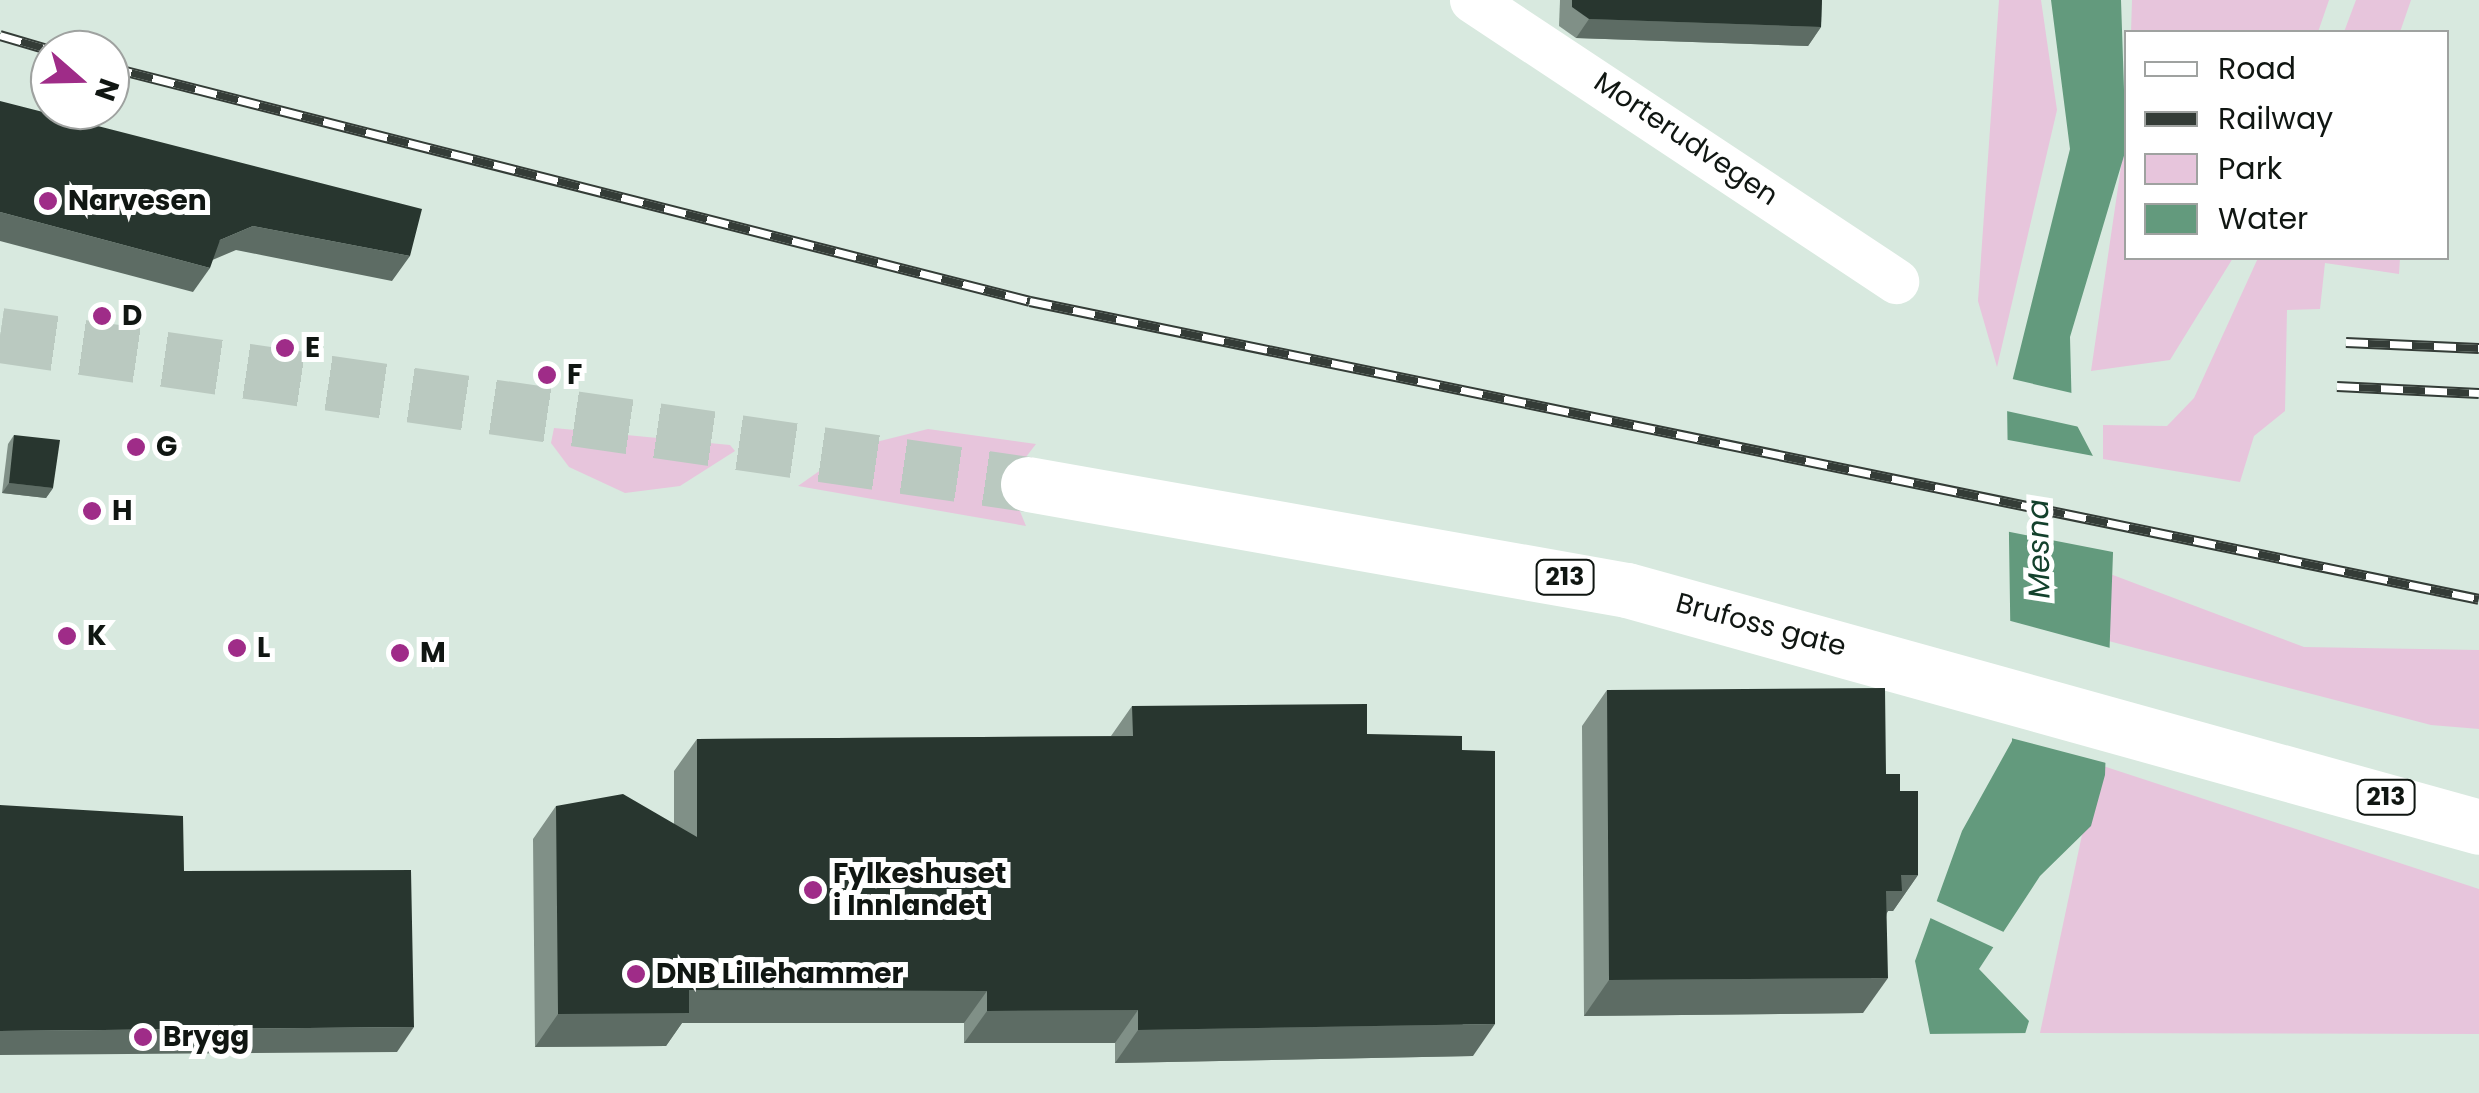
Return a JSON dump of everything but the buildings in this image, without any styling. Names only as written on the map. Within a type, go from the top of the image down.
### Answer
[{"type":"main road","name":"Brufoss gate","points":[[1028,484],[1498,562],[1841,645],[2292,768],[2479,826]]},
{"type":"street","name":"Morterudvegen","points":[[1472,0],[1896,281]]},
{"type":"green space","points":[[1999,0],[2041,0],[2057,110],[1997,367],[1978,301]]},
{"type":"green space","points":[[2132,0],[2329,0],[2319,30],[2131,30]]},
{"type":"green space","points":[[2356,0],[2411,0],[2401,30],[2345,30]]},
{"type":"green space","points":[[2124,147],[2124,260],[2232,260],[2170,360],[2091,371]]},
{"type":"green space","points":[[2257,260],[2400,260],[2399,274],[2325,263],[2320,309],[2287,310],[2285,411],[2254,436],[2240,482],[2103,459],[2103,425],[2167,426],[2194,398]]},
{"type":"green space","points":[[554,428],[730,445],[735,451],[680,486],[625,493],[569,467],[551,443]]},
{"type":"green space","points":[[928,429],[1036,444],[1019,466],[1015,499],[1026,526],[798,486],[852,448]]},
{"type":"green space","points":[[2081,563],[2304,647],[2479,650],[2479,729],[2431,725],[2097,638]]},
{"type":"green space","points":[[2097,764],[2479,889],[2479,1034],[2040,1033]]},
{"type":"water","name":"Mesna","points":[[2051,0],[2121,0],[2124,156],[2070,337],[2072,416],[2115,498],[2105,775],[2091,826],[2040,876],[1979,969],[2029,1021],[2007,1093],[1921,1093],[1930,1034],[1915,961],[1962,831],[2012,741],[2007,402],[2070,149]]},
{"type":"pier","points":[[2008,378],[2076,394],[2084,428],[2002,410]]},
{"type":"pier","points":[[2003,439],[2099,457],[2120,497],[2118,553],[2005,531]]},
{"type":"pier","points":[[2007,620],[2114,649],[2110,764],[2007,737]]},
{"type":"pier","points":[[1932,899],[2008,934],[1997,949],[1926,916]]},
{"type":"pier","points":[[2031,1033],[2012,1093],[1916,1093],[1925,1034]]},
{"type":"tunnel","points":[[0,335],[1028,484]]},
{"type":"railway","points":[[0,35],[30,44]]},
{"type":"railway","points":[[130,72],[1030,301],[2479,599]]},
{"type":"railway","points":[[2346,342],[2479,348]]},
{"type":"railway","points":[[2337,386],[2479,393]]},
{"type":"place","name":"Narvesen","points":[[48,201]]},
{"type":"place","name":"D","points":[[102,316]]},
{"type":"place","name":"E","points":[[285,348]]},
{"type":"place","name":"F","points":[[547,375]]},
{"type":"place","name":"G","points":[[136,447]]},
{"type":"place","name":"H","points":[[92,511]]},
{"type":"place","name":"K","points":[[67,636]]},
{"type":"place","name":"L","points":[[237,648]]},
{"type":"place","name":"M","points":[[400,653]]},
{"type":"place","name":"Fylkeshuset i Innlandet","points":[[813,890]]},
{"type":"place","name":"DNB Lillehammer","points":[[636,974]]},
{"type":"place","name":"Brygg","points":[[143,1037]]}]
